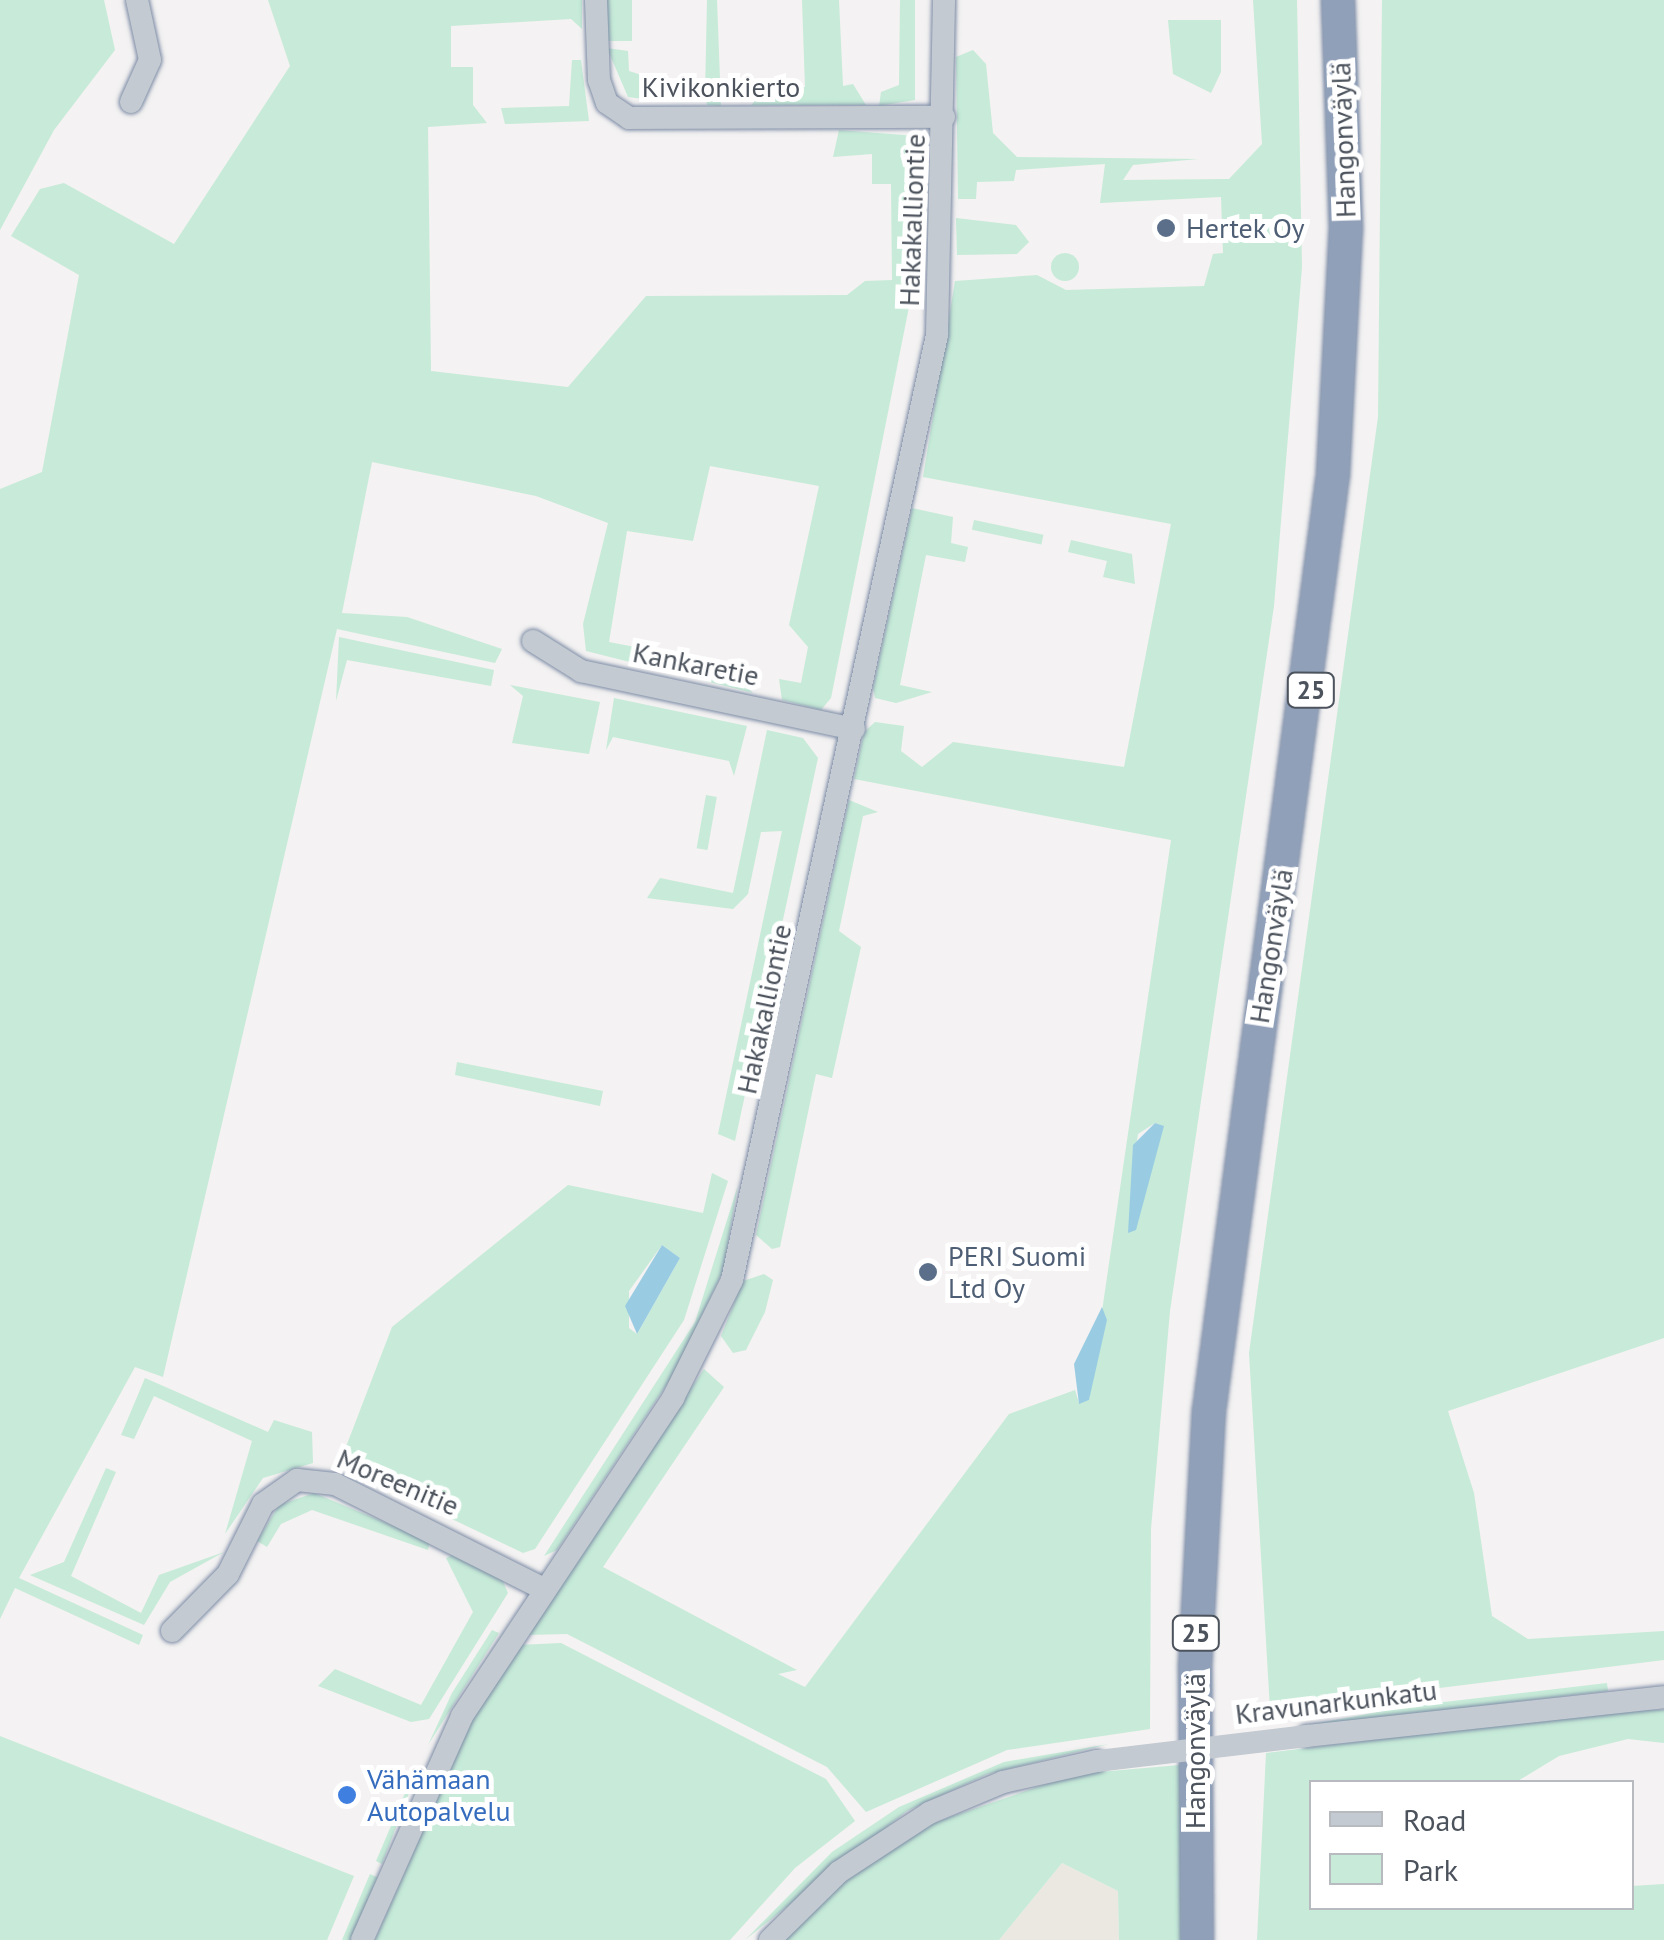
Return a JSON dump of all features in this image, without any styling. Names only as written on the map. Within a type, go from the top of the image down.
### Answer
[{"type":"highway","name":"Hangonväylä","points":[[1199,1940],[1196,1610],[1209,1411],[1333,474],[1346,229],[1338,0]]},
{"type":"street","points":[[131,102],[150,60],[136,0]]},
{"type":"street","name":"Kivikonkierto","points":[[596,0],[599,80],[607,103],[628,118],[944,117]]},
{"type":"street","name":"Hakakalliontie","points":[[362,1940],[462,1716],[674,1398],[732,1280],[937,336],[944,0]]},
{"type":"street","name":"Kankaretie","points":[[533,641],[581,671],[854,729]]},
{"type":"street","name":"Moreenitie","points":[[172,1631],[228,1574],[263,1504],[297,1480],[335,1484],[544,1588]]},
{"type":"street","name":"Kravunarkunkatu","points":[[770,1940],[839,1872],[928,1812],[1003,1782],[1097,1761],[1664,1697]]},
{"type":"shaded area","points":[[1062,1863],[1118,1891],[1119,1940],[999,1940]]},
{"type":"green space","points":[[0,0],[104,0],[115,50],[54,130],[0,230]]},
{"type":"green space","points":[[268,0],[582,0],[582,29],[571,19],[451,26],[451,67],[473,67],[473,105],[487,123],[428,127],[431,371],[568,387],[646,296],[847,295],[865,281],[892,280],[891,184],[872,184],[872,154],[833,157],[839,130],[916,136],[916,272],[831,698],[821,710],[782,700],[779,679],[801,683],[808,647],[789,625],[819,486],[710,466],[693,541],[627,531],[609,642],[723,664],[753,693],[586,651],[583,624],[608,523],[536,496],[372,462],[342,613],[407,617],[502,649],[495,663],[337,629],[163,1377],[135,1367],[19,1578],[143,1635],[139,1645],[15,1588],[0,1619],[0,489],[42,472],[79,275],[11,236],[40,189],[64,183],[174,244],[290,66]]},
{"type":"green space","points":[[606,0],[632,0],[632,41],[606,41]]},
{"type":"green space","points":[[707,0],[717,0],[721,106],[707,105],[705,94]]},
{"type":"green space","points":[[802,0],[839,0],[843,86],[853,84],[866,105],[751,105],[770,87],[805,87]]},
{"type":"green space","points":[[900,0],[915,0],[915,100],[879,106],[881,92],[899,85]]},
{"type":"green space","points":[[1253,0],[1297,0],[1302,267],[1274,606],[1170,1311],[1151,1529],[1150,1729],[1007,1750],[866,1812],[827,1767],[567,1634],[525,1635],[704,1369],[724,1387],[603,1567],[797,1670],[778,1674],[805,1687],[1009,1414],[1075,1390],[1079,1403],[1089,1400],[1171,840],[854,779],[864,732],[875,722],[904,726],[901,751],[922,767],[953,742],[1124,767],[1171,524],[923,477],[955,281],[1037,275],[1066,290],[1204,286],[1213,254],[1223,253],[1221,197],[1100,203],[1105,164],[1016,170],[1014,181],[977,182],[976,199],[958,199],[956,57],[973,50],[986,64],[993,133],[1017,157],[1198,159],[1133,165],[1123,180],[1229,179],[1262,144]],"holes":[[[1155,1123],[1163,1126],[1134,1159],[1138,1134]]]},
{"type":"green space","points":[[1382,0],[1664,0],[1664,1338],[1448,1411],[1474,1493],[1492,1616],[1528,1639],[1664,1631],[1664,1660],[1270,1709],[1249,1353],[1378,417]]},
{"type":"green space","points":[[1168,20],[1221,20],[1221,72],[1211,93],[1173,74]]},
{"type":"green space","points":[[607,48],[628,51],[629,71],[651,78],[666,102],[628,97]]},
{"type":"green space","points":[[572,60],[581,60],[589,121],[505,124],[501,108],[569,106]]},
{"type":"green space","points":[[956,218],[1016,225],[1029,242],[1017,254],[957,255]]},
{"type":"green space","points":[[1065,253],[1075,257],[1079,267],[1075,277],[1065,281],[1055,277],[1051,267],[1055,257]]},
{"type":"green space","points":[[912,508],[953,517],[951,543],[968,547],[965,562],[926,555],[900,685],[932,692],[896,703],[875,698],[873,688]]},
{"type":"green space","points":[[974,520],[1043,535],[1041,545],[972,530]]},
{"type":"green space","points":[[1071,540],[1132,554],[1135,584],[1103,577],[1107,561],[1068,552]]},
{"type":"green space","points":[[339,637],[494,670],[491,686],[347,660],[336,701]]},
{"type":"green space","points":[[510,685],[600,702],[589,754],[512,743],[523,696]]},
{"type":"green space","points":[[614,698],[747,726],[734,776],[729,761],[613,737],[606,750]]},
{"type":"green space","points":[[767,730],[803,738],[818,758],[735,1141],[718,1134],[782,831],[761,832],[748,894],[733,909],[647,898],[660,878],[733,893]]},
{"type":"green space","points":[[706,795],[717,797],[707,850],[697,848]]},
{"type":"green space","points":[[849,800],[878,812],[863,816],[839,931],[861,947],[832,1078],[816,1074],[780,1247],[772,1249],[756,1235]]},
{"type":"green space","points":[[457,1062],[603,1091],[600,1106],[455,1075]]},
{"type":"green space","points":[[712,1173],[728,1181],[684,1320],[535,1549],[523,1553],[339,1465],[392,1327],[568,1185],[703,1213]],"holes":[[[662,1245],[680,1258],[637,1334],[629,1328],[629,1291]]]},
{"type":"green space","points":[[738,1185],[723,1271],[673,1375],[557,1550],[544,1556],[695,1322]]},
{"type":"green space","points":[[764,1274],[773,1280],[765,1312],[746,1350],[733,1353],[721,1336],[743,1281]]},
{"type":"green space","points":[[145,1378],[268,1432],[274,1420],[312,1432],[313,1463],[263,1478],[225,1534],[252,1441],[154,1396],[134,1439],[121,1435]]},
{"type":"green space","points":[[106,1468],[116,1472],[71,1576],[141,1613],[159,1575],[224,1552],[170,1582],[144,1625],[30,1575],[64,1562]]},
{"type":"green space","points":[[314,1493],[430,1541],[428,1550],[312,1510],[281,1524],[267,1547],[257,1541],[279,1505]]},
{"type":"green space","points":[[458,1552],[501,1577],[508,1593],[429,1719],[411,1722],[318,1686],[335,1669],[421,1705],[473,1612],[446,1558]]},
{"type":"green space","points":[[492,1630],[499,1633],[428,1745],[452,1693]]},
{"type":"green space","points":[[561,1643],[826,1779],[855,1821],[795,1868],[730,1940],[375,1940],[472,1719],[518,1645]]},
{"type":"green space","points":[[1607,1683],[1608,1691],[1297,1727],[1410,1706]]},
{"type":"green space","points":[[1618,1710],[1664,1710],[1664,1743],[1628,1739],[1559,1756],[1519,1780],[1309,1780],[1309,1910],[1634,1910],[1634,1886],[1664,1884],[1664,1940],[1257,1940],[1266,1753]]},
{"type":"green space","points":[[0,1736],[354,1876],[327,1940],[0,1940]]},
{"type":"green space","points":[[1109,1744],[988,1774],[907,1811],[745,1940],[832,1852],[899,1807],[1004,1762]]},
{"type":"green space","points":[[1180,1765],[1185,1940],[1119,1940],[1118,1891],[1062,1863],[999,1940],[783,1940],[860,1866],[924,1826],[1075,1774]]},
{"type":"green space","points":[[419,1767],[382,1864],[376,1861]]},
{"type":"green space","points":[[370,1874],[377,1877],[351,1940],[342,1940]]},
{"type":"water","points":[[1155,1123],[1164,1126],[1136,1230],[1128,1233],[1133,1145]]},
{"type":"water","points":[[662,1245],[680,1258],[637,1334],[625,1306]]},
{"type":"water","points":[[1102,1307],[1107,1320],[1089,1400],[1079,1404],[1074,1364]]},
{"type":"place","name":"Hertek Oy","points":[[1166,228]]},
{"type":"place","name":"PERI Suomi Ltd Oy","points":[[928,1272]]},
{"type":"place","name":"Vähämaan Autopalvelu","points":[[347,1795]]}]
